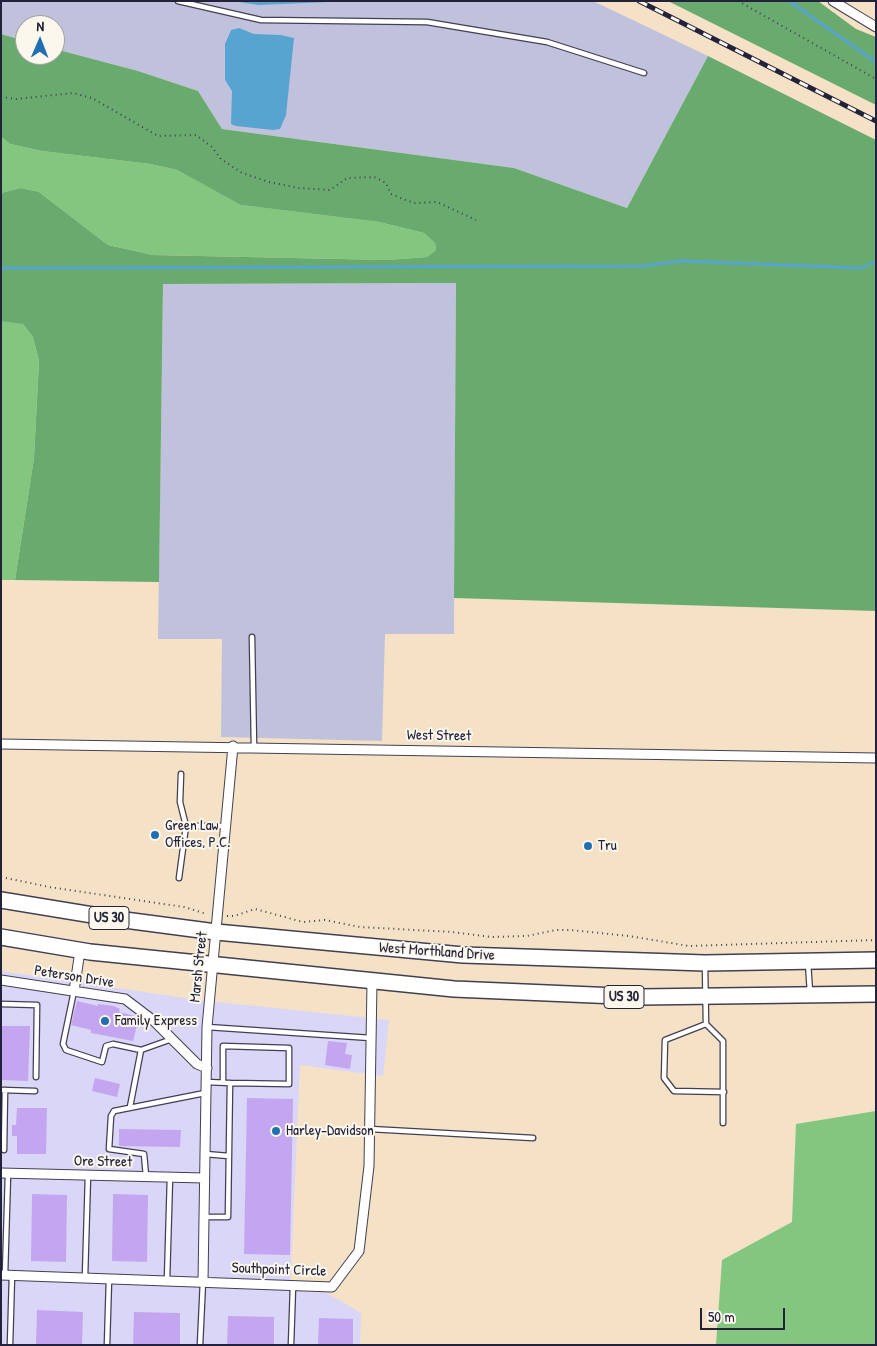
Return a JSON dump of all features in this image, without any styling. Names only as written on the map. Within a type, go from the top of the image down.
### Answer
[{"type":"highway","name":"West Morthland Drive","points":[[1,900],[117,919],[216,932],[463,955],[705,963],[876,960]]},
{"type":"highway","name":"US 30","points":[[1,937],[80,951],[372,982],[541,994],[640,997],[876,994]]},
{"type":"street","points":[[833,1],[876,27]]},
{"type":"street","name":"West Street","points":[[1,744],[234,746],[876,758]]},
{"type":"street","name":"Marsh Street","points":[[203,1281],[207,1027],[234,746]]},
{"type":"street","points":[[74,992],[80,951]]},
{"type":"street","name":"Peterson Drive","points":[[1,980],[125,999],[154,1021],[197,1064],[207,1068]]},
{"type":"street","name":"Southpoint Circle","points":[[6,1275],[332,1286],[360,1250],[369,1166],[372,982]]},
{"type":"street","name":"Ore Street","points":[[5,1173],[204,1178]]},
{"type":"lane","points":[[178,1],[261,20],[427,22],[547,42],[644,73]]},
{"type":"lane","points":[[252,637],[254,747]]},
{"type":"lane","points":[[179,878],[186,826],[180,802],[181,774]]},
{"type":"lane","points":[[186,826],[226,826]]},
{"type":"lane","points":[[808,961],[810,995]]},
{"type":"lane","points":[[705,963],[706,1024],[723,1041],[723,1123]]},
{"type":"lane","points":[[74,992],[63,1044],[66,1050],[102,1062],[106,1046],[113,1044],[141,1050],[172,1039]]},
{"type":"lane","points":[[1,1004],[37,1005],[36,1076]]},
{"type":"lane","points":[[706,1024],[665,1040],[664,1078],[674,1091],[724,1092]]},
{"type":"lane","points":[[207,1027],[372,1038]]},
{"type":"lane","points":[[206,1082],[289,1084],[289,1048],[223,1046],[223,1082]]},
{"type":"lane","points":[[130,1107],[141,1050]]},
{"type":"lane","points":[[204,1217],[228,1218],[230,1083]]},
{"type":"lane","points":[[4,1150],[3,1090],[36,1091]]},
{"type":"lane","points":[[146,1176],[144,1154],[109,1150],[111,1116],[114,1111],[206,1093]]},
{"type":"lane","points":[[370,1130],[533,1138]]},
{"type":"lane","points":[[205,1154],[229,1156]]},
{"type":"lane","points":[[5,1173],[6,1275],[10,1345]]},
{"type":"lane","points":[[85,1277],[88,1175]]},
{"type":"lane","points":[[167,1280],[170,1177]]},
{"type":"lane","points":[[107,1345],[109,1278]]},
{"type":"lane","points":[[200,1345],[203,1281]]},
{"type":"lane","points":[[291,1345],[293,1285]]},
{"type":"path","points":[[738,1],[876,79]]},
{"type":"path","points":[[1,97],[16,99],[73,93],[92,98],[158,136],[196,135],[212,147],[221,159],[242,173],[299,188],[330,190],[347,178],[374,177],[386,183],[392,194],[403,200],[414,203],[437,202],[476,220]]},
{"type":"path","points":[[1,877],[49,887],[166,903],[218,915],[234,916],[255,909],[303,922],[325,920],[360,927],[452,932],[492,937],[527,936],[556,930],[570,930],[629,936],[689,946],[876,940]]},
{"type":"shaded area","points":[[1,1],[593,1],[708,56],[627,208],[514,168],[222,129],[198,91],[138,71],[65,52],[65,15],[15,15],[15,38],[1,34]]},
{"type":"shaded area","points":[[456,283],[454,634],[385,634],[382,741],[221,737],[222,639],[158,639],[163,284]]},
{"type":"shaded area","points":[[1,971],[198,1000],[389,1020],[383,1076],[300,1065],[290,1291],[327,1293],[361,1313],[360,1345],[1,1345]]},
{"type":"green space","points":[[668,1],[818,1],[856,29],[876,37],[876,105]]},
{"type":"green space","points":[[1,34],[15,38],[15,65],[65,65],[65,52],[138,71],[198,91],[222,129],[514,168],[627,208],[708,56],[876,140],[876,611],[454,598],[456,283],[163,284],[159,582],[15,580],[34,458],[39,361],[33,337],[23,324],[1,321],[1,193],[21,188],[39,192],[108,245],[153,255],[387,260],[427,257],[436,250],[435,243],[424,233],[379,222],[241,205],[177,170],[150,164],[42,151],[10,144],[1,137]]},
{"type":"green space","points":[[1,137],[10,144],[42,151],[150,164],[177,170],[242,205],[379,222],[424,233],[435,243],[436,250],[427,257],[387,260],[153,255],[108,245],[39,192],[21,188],[1,193]]},
{"type":"green space","points":[[6,320],[23,324],[33,337],[39,361],[34,458],[15,580],[1,580],[1,321]]},
{"type":"green space","points":[[876,1111],[876,1345],[716,1345],[722,1260],[792,1222],[796,1124]]},
{"type":"water","points":[[232,1],[353,1],[258,5]]},
{"type":"water","points":[[239,28],[254,34],[281,35],[294,38],[286,115],[280,129],[273,130],[231,124],[232,91],[225,80],[225,44],[231,30]]},
{"type":"building","points":[[77,1001],[98,1006],[98,1004],[114,1006],[120,1009],[119,1012],[139,1017],[133,1041],[91,1033],[91,1030],[71,1025]]},
{"type":"building","points":[[2,1026],[30,1026],[28,1081],[1,1080]]},
{"type":"building","points":[[328,1041],[347,1043],[345,1054],[352,1055],[350,1069],[325,1065]]},
{"type":"building","points":[[95,1078],[120,1084],[117,1097],[92,1091]]},
{"type":"building","points":[[247,1098],[293,1099],[290,1255],[244,1254]]},
{"type":"building","points":[[17,1108],[47,1108],[46,1154],[17,1154],[17,1136],[12,1136],[12,1125],[16,1125]]},
{"type":"building","points":[[119,1129],[181,1130],[180,1147],[119,1146]]},
{"type":"building","points":[[32,1194],[67,1195],[66,1262],[31,1261]]},
{"type":"building","points":[[113,1194],[148,1195],[147,1262],[112,1261]]},
{"type":"building","points":[[37,1310],[83,1312],[82,1345],[36,1345]]},
{"type":"building","points":[[134,1312],[180,1313],[180,1345],[133,1345]]},
{"type":"building","points":[[228,1316],[274,1317],[274,1345],[227,1345]]},
{"type":"building","points":[[319,1318],[353,1319],[353,1345],[318,1345]]},
{"type":"waterway","points":[[789,1],[876,62]]},
{"type":"waterway","points":[[1,268],[642,266],[681,261],[862,268],[876,261]]},
{"type":"railway","points":[[639,1],[876,121]]},
{"type":"place","name":"Green Law Offices, P.C.","points":[[155,835]]},
{"type":"place","name":"Tru","points":[[588,846]]},
{"type":"place","name":"Family Express","points":[[105,1021]]},
{"type":"place","name":"Harley-Davidson","points":[[276,1131]]}]
